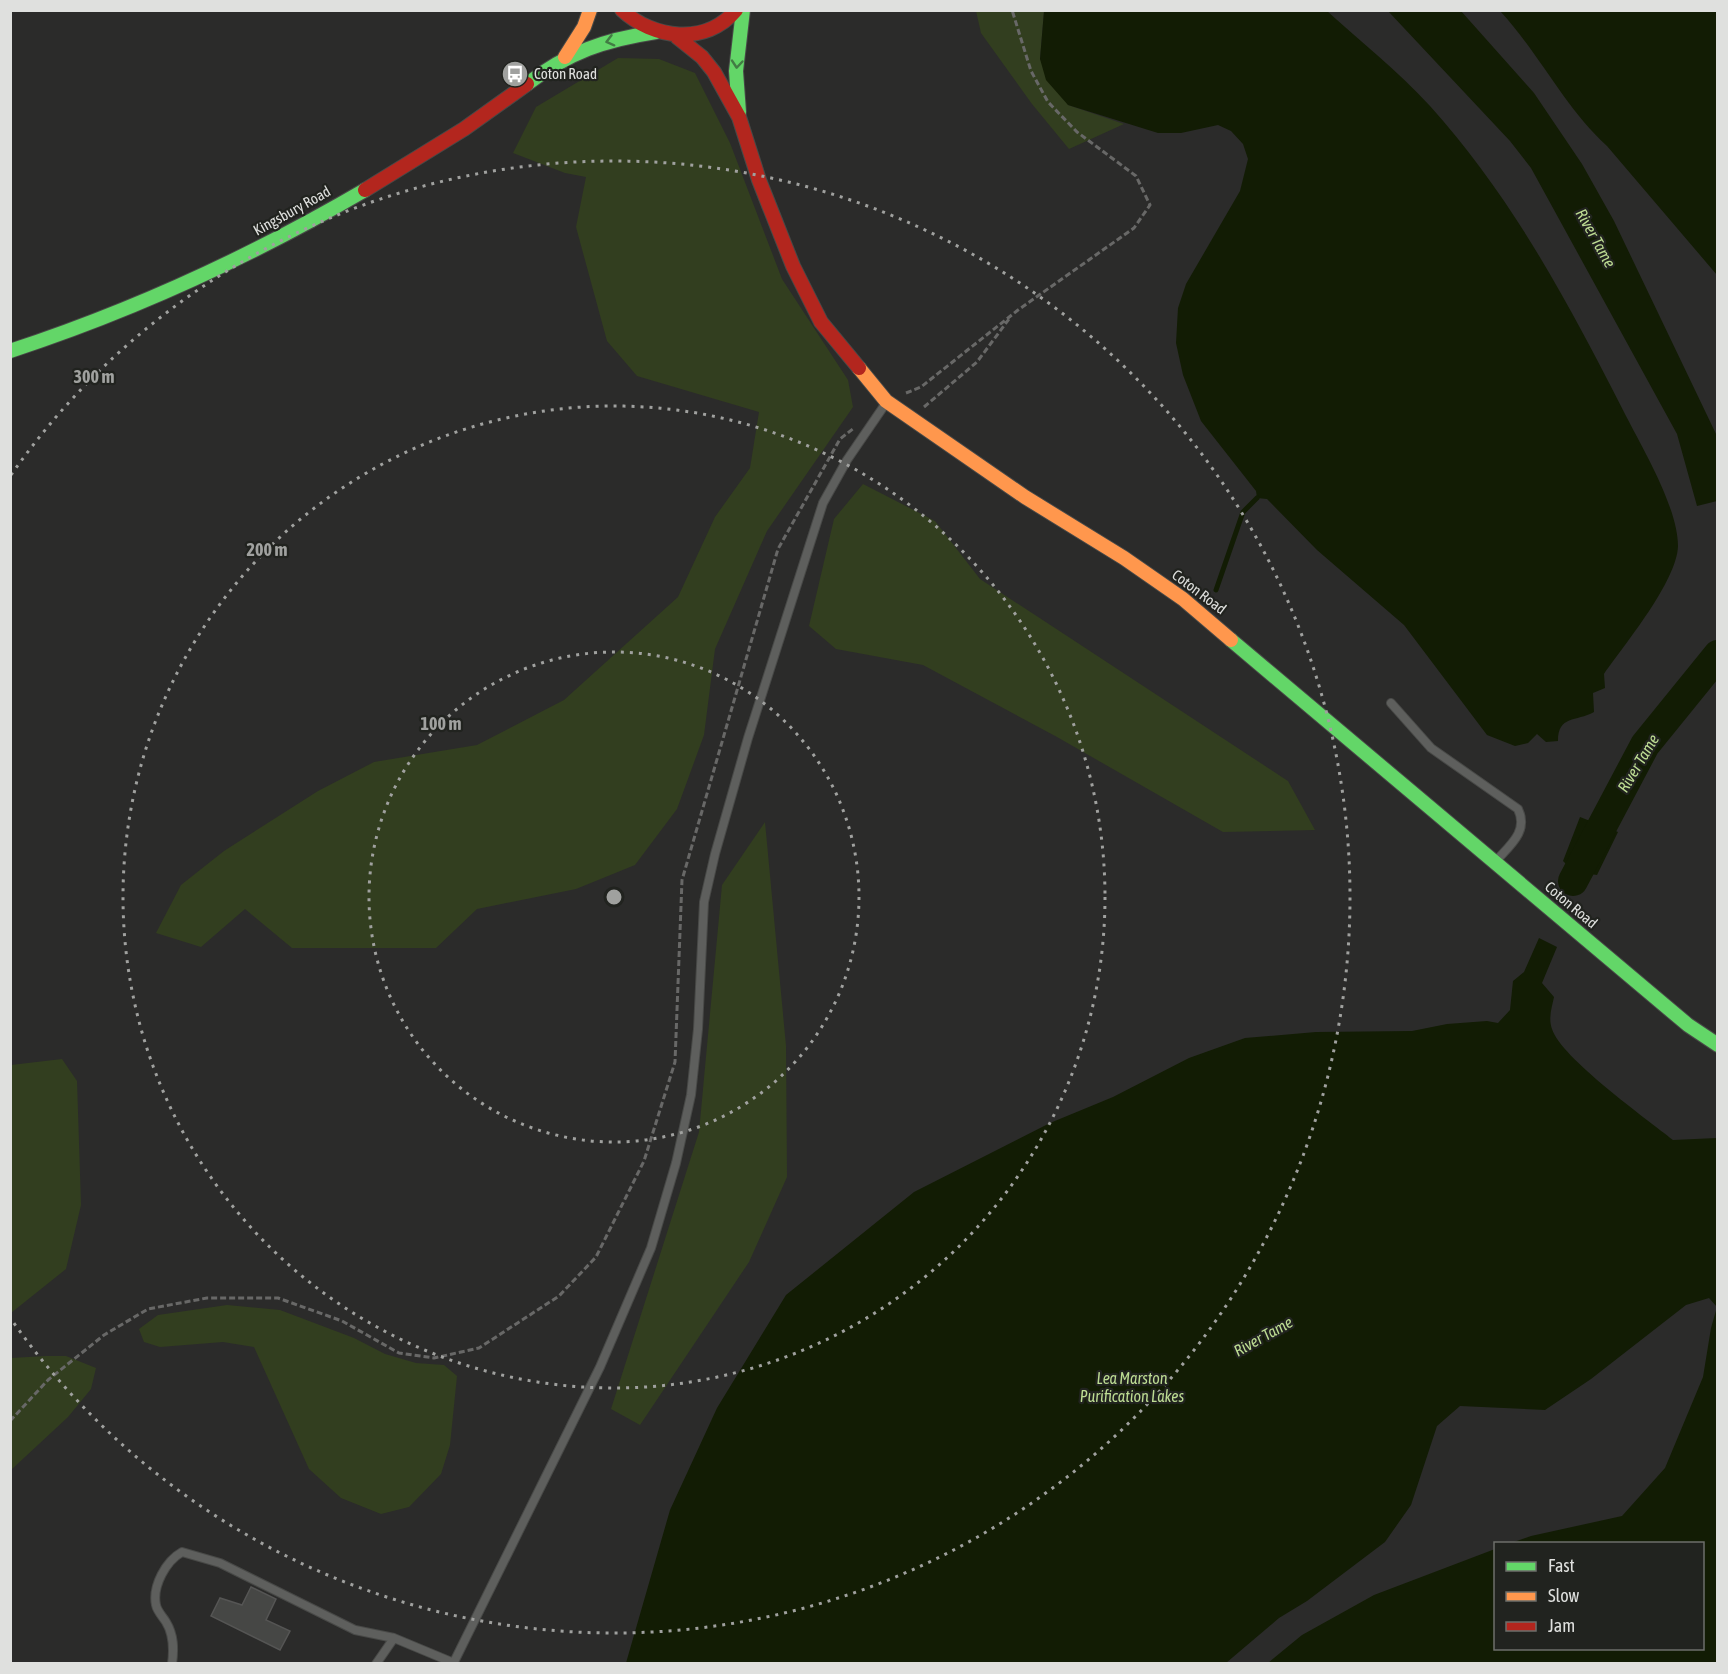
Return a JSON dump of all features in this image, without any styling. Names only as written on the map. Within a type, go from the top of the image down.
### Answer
[{"type":"street","points":[[566,57],[585,27],[590,10]]},
{"type":"street","points":[[622,10],[643,28],[677,37],[709,28],[735,10]]},
{"type":"street","name":"Coton Road","points":[[739,117],[736,71],[743,10]]},
{"type":"street","points":[[566,57],[595,45],[656,32]]},
{"type":"street","name":"Coton Road","points":[[677,37],[702,57],[714,72],[739,117],[776,223],[821,322],[886,401],[1025,497],[1124,558],[1183,599],[1494,864],[1688,1025],[1718,1045]]},
{"type":"street","name":"Kingsbury Road","points":[[10,351],[58,337],[187,283],[279,238],[367,189],[453,135],[566,57]]},
{"type":"lane","points":[[172,1664],[171,1630],[156,1607],[156,1591],[163,1573],[174,1557],[182,1552],[220,1563],[355,1630],[394,1638],[454,1663],[600,1367],[651,1248],[676,1163],[691,1095],[698,1029],[704,902],[715,854],[748,738],[823,504],[886,401]]},
{"type":"lane","points":[[1391,703],[1431,748],[1475,782],[1518,809],[1523,819],[1520,834],[1494,864]]},
{"type":"lane","points":[[376,1664],[394,1638]]},
{"type":"path","points":[[886,401],[921,387],[1018,310],[1134,228],[1150,205],[1136,176],[1077,132],[1048,102],[1031,71],[1012,10]]},
{"type":"path","points":[[910,417],[977,362],[999,329],[1018,310]]},
{"type":"path","points":[[10,1421],[58,1372],[104,1335],[148,1309],[207,1298],[278,1298],[342,1321],[399,1353],[434,1358],[479,1348],[559,1296],[596,1257],[644,1161],[675,1062],[682,880],[778,549],[840,439],[859,424]]},
{"type":"shaded area","points":[[976,11],[1044,11],[1040,59],[1068,105],[1124,124],[1069,149],[1032,104],[981,33]]},
{"type":"shaded area","points":[[618,58],[659,59],[695,73],[730,143],[782,279],[848,380],[853,407],[767,531],[715,649],[704,735],[677,809],[635,865],[576,889],[477,909],[436,948],[292,948],[245,909],[201,947],[156,933],[181,885],[224,851],[318,791],[374,762],[477,745],[564,700],[678,597],[715,517],[750,468],[759,412],[637,376],[607,341],[576,227],[586,177],[565,173],[513,153],[536,107]]},
{"type":"shaded area","points":[[863,484],[935,521],[980,579],[1288,781],[1315,830],[1223,832],[1057,737],[923,665],[836,649],[809,626],[834,519]]},
{"type":"shaded area","points":[[765,822],[786,1046],[787,1177],[749,1262],[640,1425],[611,1409],[699,1132],[722,885]]},
{"type":"shaded area","points":[[62,1059],[77,1081],[81,1205],[66,1269],[11,1313],[11,1065]]},
{"type":"shaded area","points":[[227,1305],[280,1310],[354,1338],[385,1354],[416,1363],[444,1365],[457,1376],[450,1445],[441,1474],[409,1507],[381,1514],[341,1498],[309,1469],[254,1347],[223,1342],[160,1347],[144,1342],[139,1329],[158,1315]]},
{"type":"shaded area","points":[[66,1356],[96,1368],[91,1389],[68,1417],[11,1470],[11,1358]]},
{"type":"water","points":[[1044,11],[1327,11],[1418,93],[1460,141],[1488,178],[1538,254],[1561,294],[1641,445],[1666,497],[1678,546],[1669,577],[1660,594],[1604,674],[1605,688],[1593,693],[1594,712],[1565,723],[1561,727],[1558,741],[1546,742],[1537,734],[1528,743],[1515,746],[1487,735],[1404,625],[1317,550],[1267,499],[1257,498],[1256,491],[1201,421],[1183,375],[1176,343],[1178,308],[1186,284],[1240,191],[1248,159],[1243,144],[1231,131],[1218,125],[1181,133],[1158,133],[1068,105],[1046,80],[1040,59]]},
{"type":"water","points":[[1388,11],[1461,11],[1534,93],[1582,164],[1614,221],[1717,436],[1717,501],[1697,506],[1677,434],[1531,168],[1510,141]]},
{"type":"water","points":[[1500,11],[1717,11],[1717,275],[1578,115],[1527,44]]},
{"type":"water","points":[[1580,817],[1618,832],[1597,875],[1590,874],[1585,885],[1565,878],[1567,865],[1563,861]]},
{"type":"water","name":"Lea Marston Purification Lakes","points":[[1539,938],[1557,947],[1542,983],[1554,997],[1550,1017],[1552,1029],[1571,1056],[1606,1088],[1673,1140],[1717,1138],[1717,1307],[1709,1298],[1686,1305],[1591,1379],[1545,1410],[1460,1406],[1437,1426],[1411,1505],[1385,1542],[1307,1601],[1279,1618],[1226,1663],[626,1663],[670,1510],[717,1408],[786,1295],[914,1192],[1050,1123],[1113,1097],[1189,1058],[1245,1038],[1316,1032],[1412,1031],[1447,1024],[1487,1021],[1498,1023],[1510,1010],[1513,981],[1524,972]]},
{"type":"water","points":[[1717,1307],[1717,1663],[1268,1663],[1302,1635],[1374,1595],[1494,1549],[1494,1650],[1704,1650],[1704,1542],[1514,1542],[1531,1536],[1622,1516],[1665,1468],[1703,1377]]},
{"type":"building","points":[[251,1587],[276,1599],[266,1620],[290,1631],[280,1650],[211,1616],[220,1598],[242,1605]]},
{"type":"waterway","points":[[1216,590],[1243,512],[1257,498]]},
{"type":"waterway","name":"River Tame","points":[[1573,881],[1645,745],[1718,655]]},
{"type":"traffic: fast","points":[[739,112],[736,71],[743,10]]},
{"type":"traffic: fast","points":[[527,84],[542,73],[588,49],[620,39],[656,32]]},
{"type":"traffic: fast","points":[[10,351],[102,318],[192,280],[279,237],[365,190]]},
{"type":"traffic: fast","points":[[1231,640],[1688,1025],[1718,1045]]},
{"type":"traffic: slow","points":[[565,57],[584,27],[590,10]]},
{"type":"traffic: slow","points":[[859,368],[886,401],[1025,497],[1124,558],[1183,599],[1231,640]]},
{"type":"traffic: jam","points":[[622,10],[649,27],[679,34],[710,29],[724,22],[736,10]]},
{"type":"traffic: jam","points":[[677,37],[702,57],[714,72],[739,117],[759,180],[793,266],[821,322],[859,368]]},
{"type":"traffic: jam","points":[[365,190],[464,129],[527,84]]},
{"type":"place","name":"Coton Road","points":[[515,74]]}]
